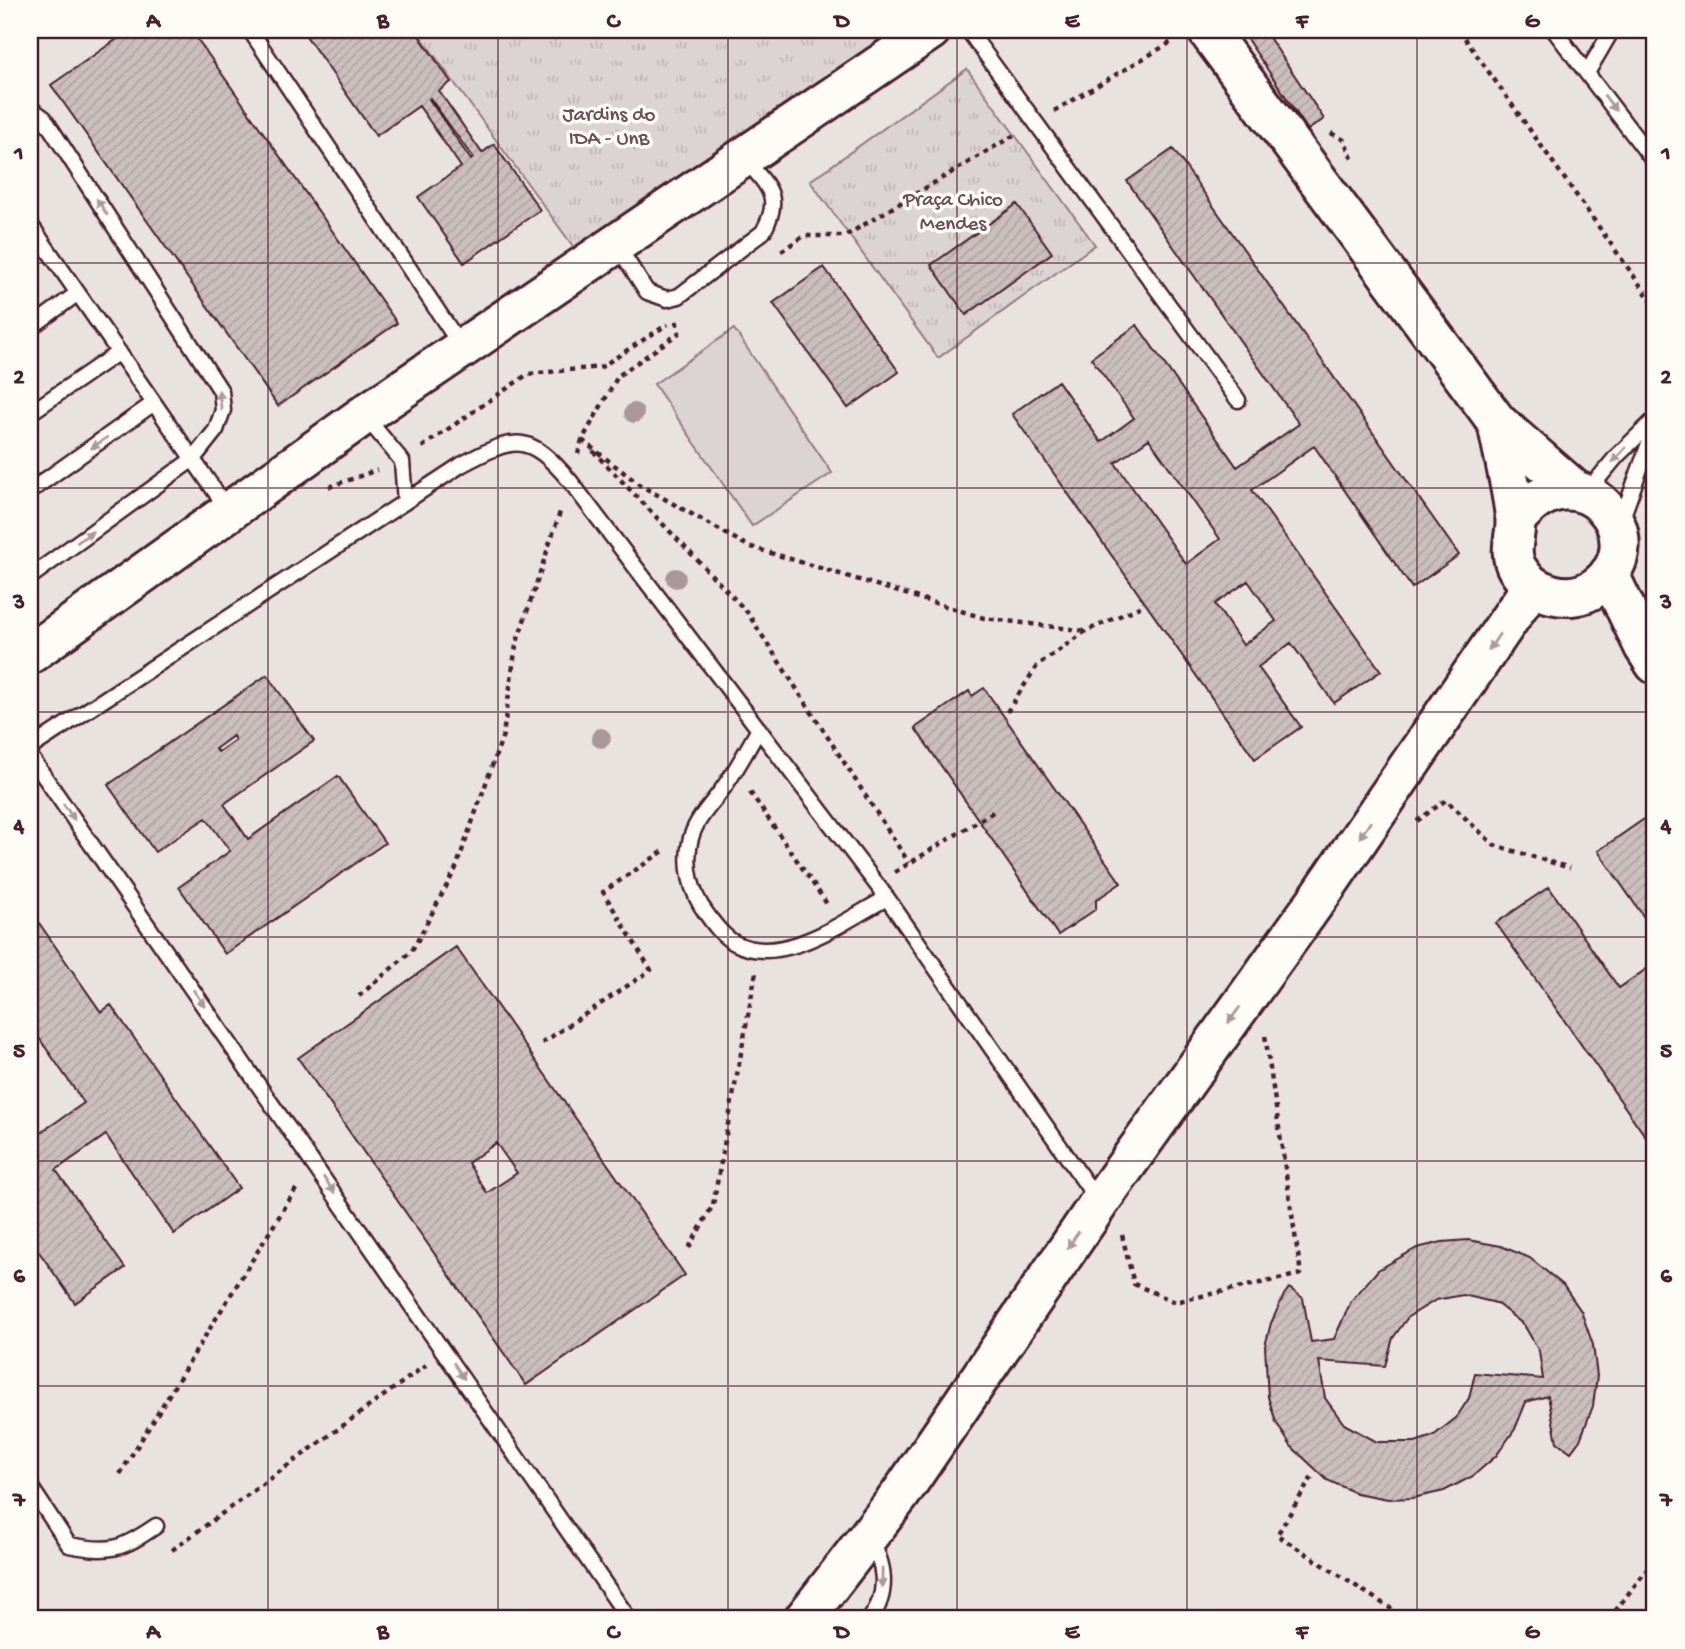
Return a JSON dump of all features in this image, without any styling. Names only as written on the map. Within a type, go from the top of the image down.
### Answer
[{"type":"street","points":[[30,654],[364,415],[745,159],[931,30]]},
{"type":"street","points":[[1194,33],[1497,422],[1580,492],[1608,510],[1619,529],[1617,559],[1609,574],[1595,588],[1576,596],[1553,596],[1532,586],[1517,568],[1511,544],[1516,520],[1497,422]]},
{"type":"street","points":[[1516,520],[1530,502],[1551,491],[1580,492]]},
{"type":"street","points":[[1609,574],[1650,655]]},
{"type":"street","points":[[804,1619],[900,1495],[1109,1213],[1321,894],[1532,586]]},
{"type":"street","points":[[1576,596],[1650,655]]},
{"type":"lane","points":[[250,30],[463,348]]},
{"type":"lane","points":[[968,30],[1238,400]]},
{"type":"lane","points":[[1554,30],[1655,163]]},
{"type":"lane","points":[[1587,73],[1612,30]]},
{"type":"lane","points":[[30,108],[44,118],[221,391],[223,410],[216,430],[193,459],[30,577]]},
{"type":"lane","points":[[616,244],[647,292],[658,298],[679,296],[763,232],[772,217],[775,205],[771,190],[745,159]]},
{"type":"lane","points":[[30,224],[35,243],[78,293],[229,511]]},
{"type":"lane","points":[[30,328],[78,293]]},
{"type":"lane","points":[[30,414],[119,352]]},
{"type":"lane","points":[[30,491],[155,403]]},
{"type":"lane","points":[[364,415],[402,461],[405,502]]},
{"type":"lane","points":[[1580,492],[1655,419]]},
{"type":"lane","points":[[1619,529],[1633,481],[1655,427]]},
{"type":"lane","points":[[30,748],[486,451],[517,442],[535,446],[547,454],[570,481],[876,883],[1109,1213]]},
{"type":"lane","points":[[759,729],[725,786],[703,811],[690,841],[688,865],[697,901],[716,928],[735,943],[770,951],[805,941],[887,898]]},
{"type":"lane","points":[[30,755],[629,1619]]},
{"type":"lane","points":[[30,1486],[69,1545],[96,1550],[127,1546],[156,1526]]},
{"type":"lane","points":[[867,1537],[880,1554],[884,1574],[879,1607],[870,1619]]},
{"type":"path","points":[[1459,30],[1655,306]]},
{"type":"path","points":[[770,258],[804,236],[845,236],[1035,122],[1194,33]]},
{"type":"path","points":[[325,489],[402,461],[528,374],[601,367],[686,312]]},
{"type":"path","points":[[359,996],[412,951],[456,868],[503,735],[516,645],[582,440],[618,376],[679,334],[676,319]]},
{"type":"path","points":[[582,440],[640,485],[748,546],[985,618],[1086,631]]},
{"type":"path","points":[[582,440],[747,612],[909,863]]},
{"type":"path","points":[[1007,712],[1037,666],[1086,631],[1144,605]]},
{"type":"path","points":[[740,798],[751,791],[831,910],[993,812]]},
{"type":"path","points":[[1416,822],[1446,800],[1494,845],[1570,869]]},
{"type":"path","points":[[542,1043],[651,970],[603,892],[695,829]]},
{"type":"path","points":[[689,1248],[713,1206],[757,977],[751,947]]},
{"type":"path","points":[[1109,1213],[1133,1284],[1175,1302],[1301,1274],[1264,1025]]},
{"type":"path","points":[[120,1474],[313,1161]]},
{"type":"path","points":[[172,1550],[445,1351]]},
{"type":"path","points":[[1312,1477],[1277,1535],[1407,1619]]},
{"type":"path","points":[[1609,1619],[1655,1559]]},
{"type":"shaded area","points":[[30,30],[1655,30],[1655,1619],[30,1619]]},
{"type":"green space","name":"Jardins do IDA - UnB","points":[[416,30],[921,30],[586,264]]},
{"type":"green space","name":"Praça Chico Mendes","points":[[967,69],[1095,245],[938,358],[810,181]]},
{"type":"green space","points":[[734,329],[832,473],[752,526],[654,384]]},
{"type":"building","points":[[130,30],[191,30],[397,323],[278,406],[51,85]]},
{"type":"building","points":[[302,30],[415,30],[451,82],[439,91],[482,153],[494,144],[540,210],[464,263],[418,197],[461,167],[419,106],[376,136]],"holes":[[[430,98],[473,158],[471,160]]]},
{"type":"building","points":[[1241,30],[1264,30],[1324,119],[1308,130]]},
{"type":"building","points":[[1173,149],[1459,555],[1412,588],[1314,446],[1252,490],[1381,671],[1334,703],[1291,643],[1258,667],[1301,727],[1255,759],[1012,414],[1058,381],[1101,442],[1134,418],[1091,358],[1137,325],[1237,467],[1299,424],[1127,181]],"holes":[[[1149,439],[1220,539],[1186,564],[1115,463]],[[1248,581],[1276,621],[1243,645],[1215,604]]]},
{"type":"building","points":[[1017,204],[1052,253],[966,315],[931,265]]},
{"type":"building","points":[[824,267],[899,372],[848,408],[773,303]]},
{"type":"building","points":[[267,675],[314,741],[224,804],[248,839],[338,776],[385,843],[225,954],[179,887],[230,851],[206,818],[155,852],[108,785]],"holes":[[[233,736],[235,740],[218,752],[215,749]]]},
{"type":"building","points":[[984,688],[1121,883],[1096,900],[1096,909],[1058,935],[915,728],[969,691],[972,696]]},
{"type":"building","points":[[1650,815],[1655,823],[1655,933],[1598,851]]},
{"type":"building","points":[[1549,887],[1619,988],[1655,963],[1655,1150],[1496,923]]},
{"type":"building","points":[[30,910],[101,1012],[111,1005],[239,1188],[174,1234],[106,1135],[56,1170],[125,1268],[75,1303],[30,1239],[30,1131],[34,1137],[84,1103],[30,1025]]},
{"type":"building","points":[[456,947],[685,1275],[526,1385],[298,1058]],"holes":[[[496,1143],[517,1173],[487,1193],[468,1163]]]},
{"type":"building","points":[[1468,1240],[1501,1246],[1530,1258],[1563,1285],[1581,1311],[1593,1345],[1597,1376],[1593,1406],[1580,1440],[1571,1452],[1557,1442],[1548,1396],[1526,1402],[1515,1429],[1496,1456],[1473,1476],[1444,1491],[1413,1498],[1388,1499],[1356,1493],[1327,1480],[1291,1446],[1276,1422],[1268,1397],[1265,1346],[1271,1323],[1289,1288],[1303,1298],[1311,1342],[1334,1339],[1351,1301],[1378,1270],[1417,1248]],"holes":[[[1463,1295],[1496,1303],[1524,1325],[1539,1351],[1543,1379],[1475,1373],[1469,1398],[1456,1418],[1433,1436],[1415,1442],[1377,1442],[1344,1424],[1325,1398],[1319,1361],[1385,1366],[1393,1338],[1408,1317],[1436,1300]]]}]
